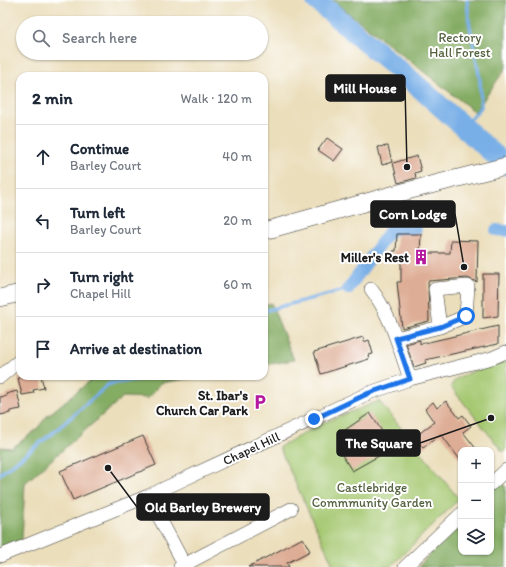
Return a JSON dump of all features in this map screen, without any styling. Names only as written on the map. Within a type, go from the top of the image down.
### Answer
[{"type":"main road","points":[[268,230],[399,193],[499,168]]},
{"type":"main road","points":[[0,298],[16,294]]},
{"type":"street","points":[[371,289],[380,301],[396,338],[410,379]]},
{"type":"street","points":[[396,338],[440,327]]},
{"type":"street","name":"Chapel Hill","points":[[0,556],[148,496],[369,393],[410,379],[492,358],[506,352]]},
{"type":"street","points":[[0,377],[16,363]]},
{"type":"street","points":[[492,483],[506,470]]},
{"type":"street","points":[[148,496],[182,566],[291,509]]},
{"type":"street","points":[[405,567],[458,517]]},
{"type":"green space","name":"Rectory Hall Forest","points":[[332,0],[506,0],[506,68],[475,112]]},
{"type":"green space","points":[[271,303],[294,360],[268,364],[268,304]]},
{"type":"green space","points":[[506,358],[506,449],[503,452],[451,387],[457,378]]},
{"type":"green space","points":[[91,380],[179,380],[161,383],[148,398],[123,397],[25,483],[22,540],[0,547],[0,447],[12,448],[36,430],[47,416]]},
{"type":"green space","name":"Castlebridge Commmunity Garden","points":[[379,401],[458,498],[458,500],[390,567],[334,567],[279,447],[325,422]]},
{"type":"green space","points":[[500,482],[506,487],[506,567],[418,567],[458,525],[458,555],[494,555],[494,488]]},
{"type":"building","points":[[327,138],[343,149],[334,161],[318,150]]},
{"type":"building","points":[[388,146],[392,162],[382,165],[378,147]]},
{"type":"building","points":[[417,156],[421,171],[415,173],[416,178],[398,183],[393,163]]},
{"type":"building","points":[[397,234],[421,234],[420,253],[450,253],[451,240],[478,241],[477,282],[467,278],[428,281],[429,321],[402,328],[397,282],[401,282],[401,261],[392,261],[393,251],[396,251]]},
{"type":"building","points":[[483,274],[499,274],[498,316],[483,318]]},
{"type":"building","points":[[498,326],[498,344],[425,360],[426,363],[414,367],[406,344],[420,340],[420,344]]},
{"type":"building","points":[[363,337],[364,342],[369,340],[373,354],[368,355],[369,359],[321,374],[314,352]]},
{"type":"building","points":[[18,380],[42,380],[44,388],[33,390],[34,393],[22,395]]},
{"type":"building","points":[[17,391],[21,409],[0,415],[0,397],[7,396],[6,394]]},
{"type":"building","points":[[446,401],[459,418],[463,415],[471,426],[463,432],[475,447],[458,447],[458,457],[441,434],[423,448],[415,437],[434,422],[425,409],[433,402],[437,408]]},
{"type":"building","points":[[370,413],[393,448],[352,471],[342,455],[355,447],[345,430]]},
{"type":"building","points":[[143,436],[156,465],[73,500],[60,471]]},
{"type":"building","points":[[303,538],[310,551],[287,563],[289,567],[248,567]]},
{"type":"waterway","points":[[316,0],[411,80],[506,165]]},
{"type":"waterway","points":[[463,128],[481,107],[480,80],[469,21],[467,0]]},
{"type":"waterway","points":[[348,289],[391,229],[416,229]]},
{"type":"waterway","points":[[496,230],[506,231]]},
{"type":"waterway","points":[[268,310],[348,289]]},
{"type":"waterway","points":[[0,474],[54,432],[109,384],[134,380]]},
{"type":"place","name":"Mill House","points":[[407,167]]},
{"type":"place","name":"Miller's Rest","points":[[421,257]]},
{"type":"place","name":"Corn Lodge","points":[[464,267]]},
{"type":"place","name":"St. Ibar's Church Car Park","points":[[260,402]]},
{"type":"place","name":"The Square","points":[[491,418]]},
{"type":"place","name":"Old Barley Brewery","points":[[108,468]]},
{"type":"route","points":[[314,419],[369,393],[410,379],[396,338],[440,327],[466,316]]}]
